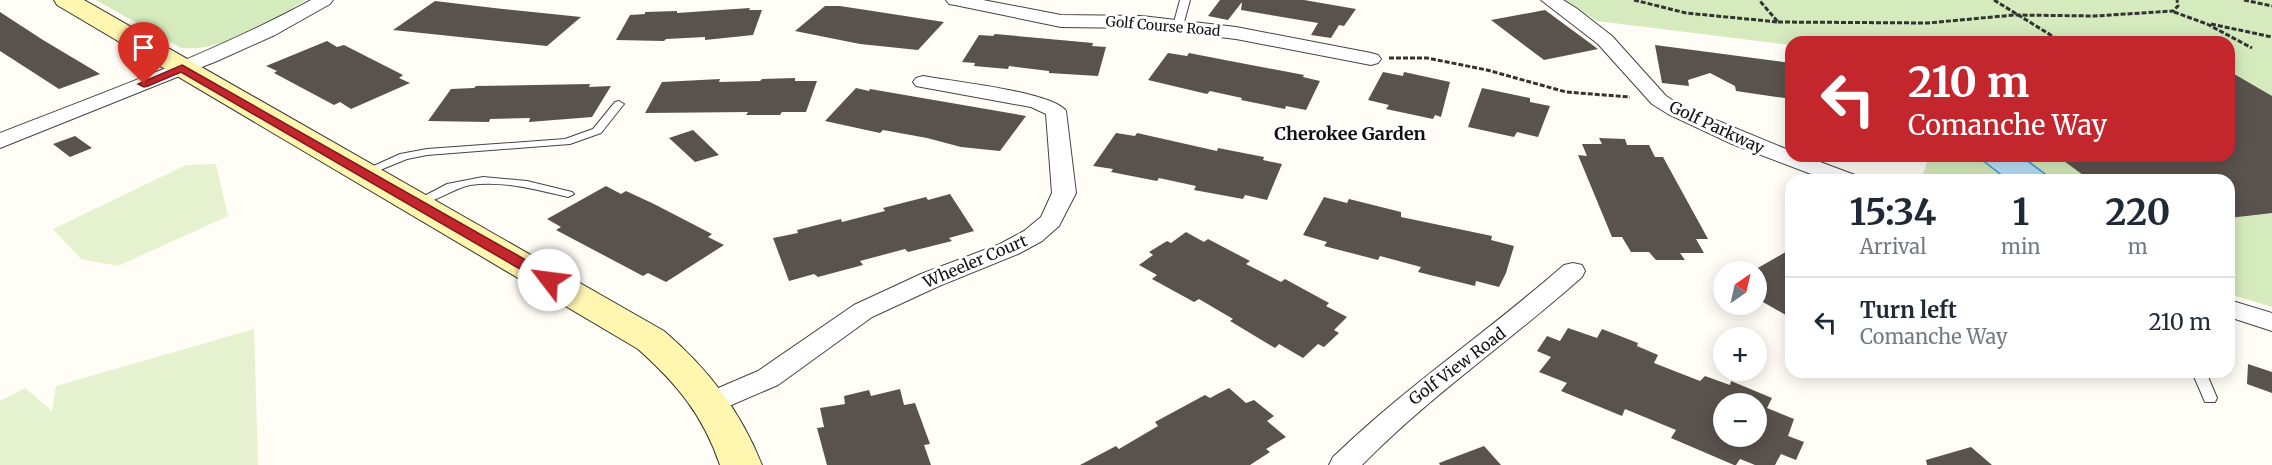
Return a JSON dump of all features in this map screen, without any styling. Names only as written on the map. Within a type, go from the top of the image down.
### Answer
[{"type":"street","points":[[66,0],[651,340],[686,369],[712,402],[735,445],[741,465]]},
{"type":"street","points":[[0,141],[268,31],[324,0]]},
{"type":"street","name":"Golf Course Road","points":[[955,0],[1061,21],[1142,22],[1236,33],[1371,59]]},
{"type":"street","name":"Golf Parkway","points":[[1550,0],[1605,40],[1659,100],[1713,129],[1785,156]]},
{"type":"street","name":"Wheeler Court","points":[[712,402],[768,378],[863,311],[930,280],[1009,249],[1033,236],[1051,221],[1064,193],[1056,111],[1037,102],[923,82]]},
{"type":"street","name":"Golf Parkway","points":[[1800,162],[1831,174]]},
{"type":"street","name":"Golf View Road","points":[[1344,465],[1377,430],[1411,401],[1498,336],[1574,271]]},
{"type":"street","points":[[2235,310],[2272,322]]},
{"type":"lane","points":[[1178,26],[1185,0]]},
{"type":"lane","points":[[364,173],[404,156],[427,152],[566,142],[597,130],[619,104]]},
{"type":"lane","points":[[417,203],[455,185],[472,182],[522,184],[568,194]]},
{"type":"lane","points":[[2202,378],[2210,398]]},
{"type":"path","points":[[1634,0],[1686,14],[1778,22],[1928,23],[2014,15],[2095,16],[2173,12],[2207,24],[2272,37]]},
{"type":"path","points":[[1759,0],[1778,22]]},
{"type":"path","points":[[1994,0],[2014,15],[2043,28],[2054,36]]},
{"type":"path","points":[[2173,12],[2178,6],[2177,0]]},
{"type":"path","points":[[2244,0],[2272,6]]},
{"type":"path","points":[[2207,24],[2230,36]]},
{"type":"path","points":[[2235,39],[2252,48]]},
{"type":"path","points":[[1371,59],[1427,57],[1487,70],[1566,92],[1659,100]]},
{"type":"green space","points":[[96,0],[306,0],[278,17],[230,40],[197,48],[181,48]]},
{"type":"green space","points":[[1564,0],[2272,0],[2272,307],[2235,296],[2235,174],[1923,174],[1927,162],[2235,162],[2235,36],[1785,36],[1785,44],[1597,21]]},
{"type":"green space","points":[[216,164],[228,216],[118,266],[81,259],[53,229],[186,165]]},
{"type":"green space","points":[[254,329],[258,465],[0,465],[0,401],[25,388],[52,411],[56,386]]},
{"type":"water","points":[[1985,162],[2029,162],[2045,174],[2000,174]]},
{"type":"building","points":[[1220,0],[1304,0],[1356,9],[1344,26],[1339,25],[1331,38],[1311,35],[1318,23],[1241,10],[1242,2],[1228,20],[1208,16]]},
{"type":"building","points":[[435,1],[581,17],[547,46],[393,30]]},
{"type":"building","points":[[825,6],[840,6],[944,22],[918,50],[860,44],[795,31]]},
{"type":"building","points":[[750,8],[749,10],[762,10],[753,35],[705,40],[705,37],[664,41],[616,40],[630,15],[645,14],[645,12],[677,11],[677,13]]},
{"type":"building","points":[[1545,10],[1598,49],[1544,60],[1491,20]]},
{"type":"building","points":[[0,12],[100,74],[59,89],[0,51]]},
{"type":"building","points":[[995,34],[1093,43],[1092,46],[1106,47],[1098,76],[1049,73],[1049,71],[1009,66],[1008,69],[974,66],[975,63],[962,62],[979,35],[993,36]]},
{"type":"building","points":[[327,41],[337,47],[344,45],[403,75],[399,78],[410,83],[351,109],[340,102],[334,105],[274,73],[277,71],[266,66]]},
{"type":"building","points":[[1655,45],[1785,62],[1785,98],[1736,91],[1735,86],[1710,73],[1688,80],[1689,86],[1662,83]]},
{"type":"building","points":[[1168,53],[1187,56],[1189,53],[1304,75],[1303,77],[1320,81],[1306,110],[1286,106],[1285,109],[1210,91],[1207,94],[1148,80]]},
{"type":"building","points":[[1383,72],[1403,76],[1404,72],[1450,82],[1441,117],[1435,115],[1433,119],[1386,109],[1389,105],[1368,100]]},
{"type":"building","points":[[2235,74],[2272,96],[2272,213],[2235,217],[2235,174],[2082,174],[2065,162],[2235,162]]},
{"type":"building","points":[[795,78],[795,81],[817,81],[806,112],[782,112],[780,115],[746,115],[748,112],[645,113],[662,82],[720,79],[719,82],[760,81],[762,79]]},
{"type":"building","points":[[590,84],[589,87],[611,86],[592,117],[529,122],[530,118],[490,119],[489,122],[428,121],[451,89],[476,86]]},
{"type":"building","points":[[856,88],[1026,116],[1000,151],[961,147],[927,138],[883,130],[880,133],[825,121]]},
{"type":"building","points":[[1482,88],[1530,98],[1530,102],[1550,106],[1538,137],[1517,132],[1514,137],[1468,127]]},
{"type":"building","points":[[693,130],[719,155],[695,162],[669,138]]},
{"type":"building","points":[[1116,133],[1135,136],[1137,133],[1217,151],[1218,148],[1264,157],[1263,160],[1282,164],[1267,200],[1245,195],[1243,199],[1194,190],[1196,186],[1159,178],[1157,181],[1093,166]]},
{"type":"building","points":[[75,136],[92,148],[70,157],[53,144]]},
{"type":"building","points":[[1599,138],[1625,139],[1627,145],[1649,145],[1655,157],[1663,157],[1708,239],[1696,239],[1704,253],[1680,253],[1685,260],[1656,260],[1649,252],[1631,252],[1622,237],[1612,237],[1578,155],[1587,156],[1582,144],[1602,144]]},
{"type":"building","points":[[606,186],[621,194],[626,191],[654,204],[712,234],[708,237],[724,245],[666,282],[648,273],[643,276],[556,230],[561,227],[547,219]]},
{"type":"building","points":[[950,194],[974,231],[949,238],[952,241],[908,252],[905,249],[860,261],[863,265],[818,277],[814,274],[789,281],[773,238],[798,233],[797,230],[841,219],[842,222],[885,211],[883,208],[926,197],[928,200]]},
{"type":"building","points":[[1324,197],[1347,203],[1349,199],[1401,212],[1401,217],[1492,236],[1491,240],[1514,246],[1506,273],[1499,287],[1476,281],[1475,286],[1418,272],[1421,267],[1380,256],[1378,260],[1324,246],[1327,242],[1303,235]]},
{"type":"building","points":[[1186,232],[1204,242],[1208,239],[1250,261],[1246,264],[1281,282],[1285,279],[1329,303],[1326,306],[1347,317],[1334,330],[1339,333],[1324,347],[1318,344],[1303,358],[1279,344],[1275,348],[1199,299],[1194,302],[1152,279],[1157,275],[1139,265],[1153,255],[1149,252],[1167,241],[1171,243]]},
{"type":"building","points":[[1785,252],[1785,315],[1767,304],[1767,263]]},
{"type":"building","points":[[1568,328],[1597,338],[1602,329],[1638,343],[1637,346],[1658,355],[1654,363],[1700,381],[1705,376],[1713,381],[1730,385],[1731,381],[1760,393],[1713,393],[1713,447],[1767,447],[1767,408],[1794,419],[1788,436],[1804,442],[1796,460],[1781,454],[1775,465],[1755,465],[1740,459],[1734,465],[1671,438],[1676,430],[1625,409],[1622,416],[1561,391],[1567,383],[1539,372],[1551,357],[1537,351],[1547,336],[1560,341]]},
{"type":"building","points":[[2248,364],[2272,372],[2272,393],[2247,384]]},
{"type":"building","points":[[1229,388],[1246,403],[1254,400],[1274,416],[1267,421],[1286,437],[1266,449],[1270,452],[1250,465],[1080,465],[1116,446],[1119,449],[1158,426],[1155,422],[1205,395],[1210,398]]},
{"type":"building","points":[[900,389],[904,405],[915,403],[930,444],[924,445],[931,465],[827,465],[817,428],[824,427],[820,408],[845,404],[844,396],[869,390],[871,396]]},
{"type":"building","points":[[1767,396],[1772,398],[1767,408]]},
{"type":"building","points":[[1484,446],[1501,465],[1440,465],[1439,463]]},
{"type":"building","points":[[1971,447],[1992,465],[1927,465],[1926,460]]},
{"type":"district","name":"Cherokee Garden","points":[[1350,133]]},
{"type":"route","points":[[144,84],[182,68],[549,280]]}]
